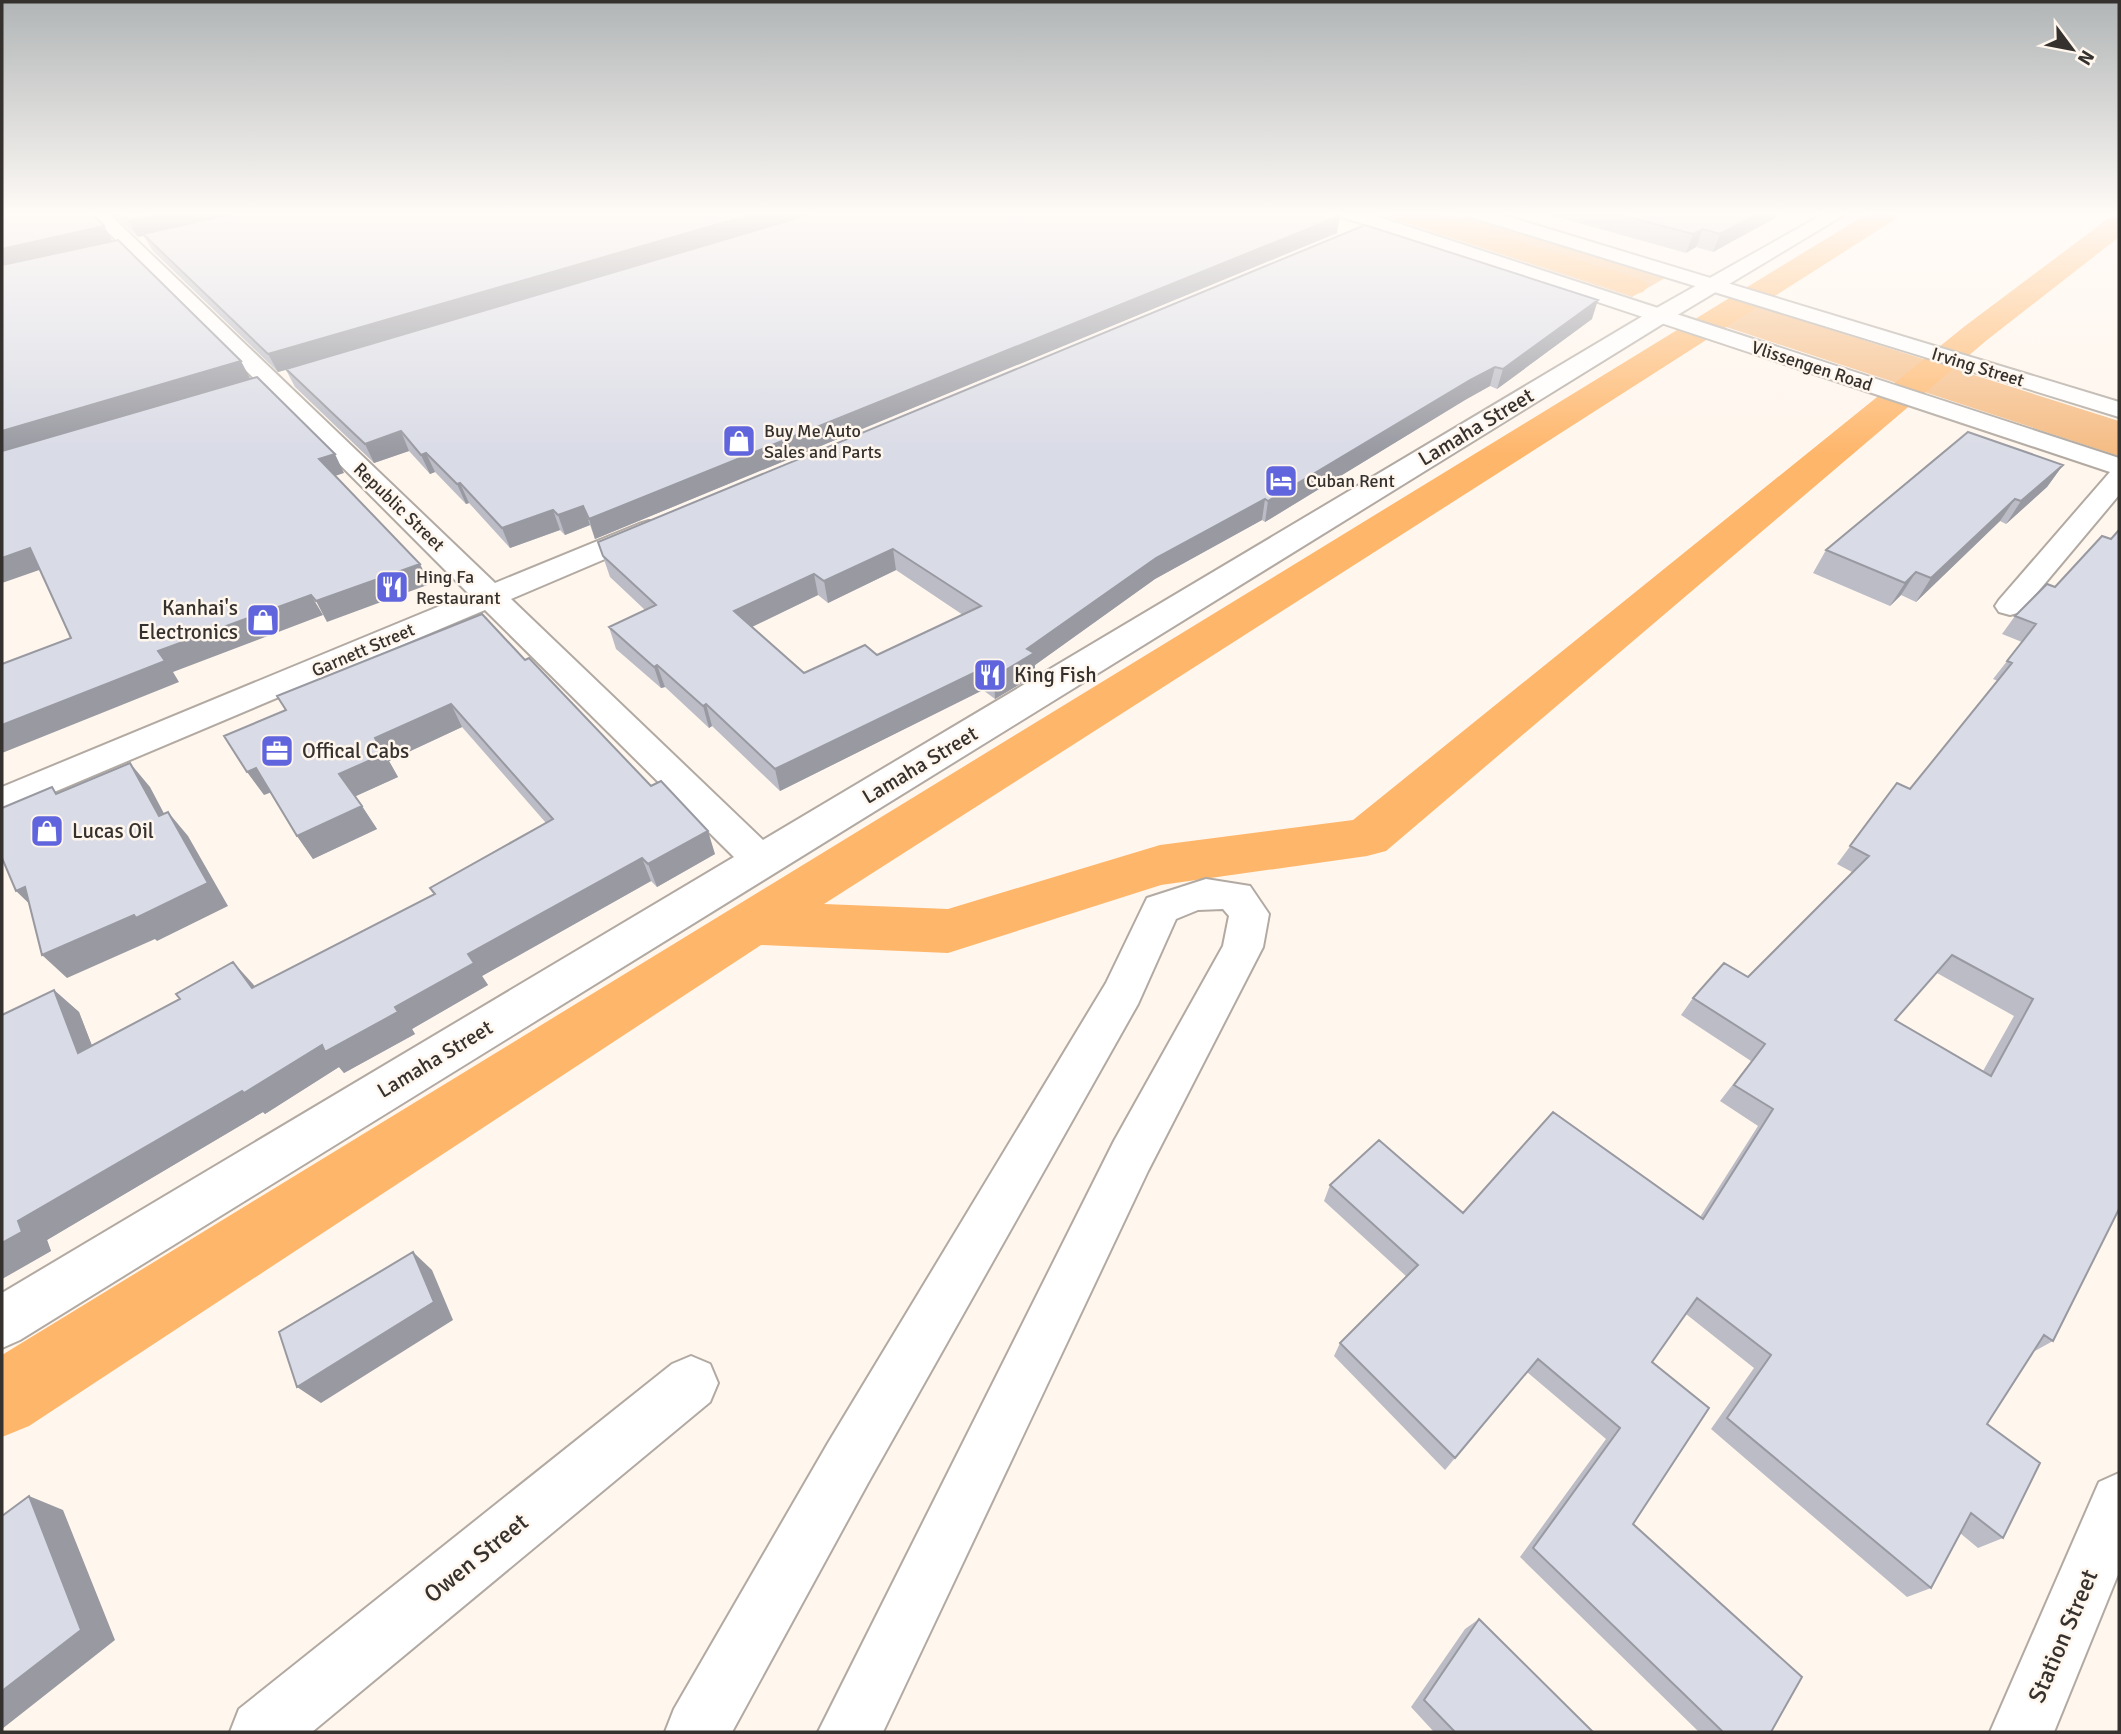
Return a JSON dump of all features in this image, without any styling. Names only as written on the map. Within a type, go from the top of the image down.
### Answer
[{"type":"street","name":"Republic Street","points":[[180,293],[761,862]]},
{"type":"street","name":"Vlissengen Road","points":[[1593,293],[2119,467]]},
{"type":"street","name":"Lamaha Street","points":[[2,1322],[1661,315],[1713,293]]},
{"type":"street","name":"Irving Street","points":[[1740,293],[2119,410]]},
{"type":"street","points":[[2010,606],[2119,478]]},
{"type":"street","name":"Garnett Street","points":[[2,801],[669,522]]},
{"type":"street","points":[[697,1732],[848,1464],[1123,992],[1161,909],[1194,894],[1215,891],[1236,897],[1249,914],[1243,947],[1131,1156],[850,1732]]},
{"type":"street","name":"Owen Street","points":[[262,1732],[691,1383]]},
{"type":"street","name":"Station Street","points":[[2022,1732],[2119,1502]]},
{"type":"shaded area","points":[[1619,293],[1639,293],[1632,297]]},
{"type":"shaded area","points":[[1737,300],[2119,421],[2119,456],[1702,319]]},
{"type":"building","points":[[2,293],[172,293],[241,361],[2,431]]},
{"type":"building","points":[[204,293],[480,293],[268,354]]},
{"type":"building","points":[[544,293],[1149,293],[589,519],[583,506],[558,515],[553,510],[502,528],[460,483],[457,484],[426,453],[421,455],[401,431],[365,444],[286,369]]},
{"type":"building","points":[[1201,293],[1576,293],[1598,300],[1503,369],[1495,367],[1470,380],[1268,501],[1265,499],[1156,558],[1027,649],[1034,653],[994,677],[982,669],[775,769],[706,704],[703,706],[609,627],[656,605],[603,556],[598,542]],"holes":[[[893,549],[981,606],[877,655],[865,645],[804,673],[734,611],[814,574],[824,581]]]},
{"type":"building","points":[[257,377],[335,454],[319,459],[420,564],[316,601],[311,595],[158,651],[165,661],[2,725],[2,664],[71,638],[30,548],[2,558],[2,451]]},
{"type":"building","points":[[1968,432],[2063,465],[2021,501],[2015,499],[1931,578],[1916,572],[1905,583],[1826,550]]},
{"type":"building","points":[[2119,530],[2119,1209],[2053,1341],[2044,1335],[1987,1424],[2040,1463],[2003,1538],[1971,1513],[1931,1588],[1727,1418],[1771,1355],[1697,1298],[1652,1362],[1709,1408],[1633,1524],[1802,1677],[1771,1732],[1723,1732],[1533,1548],[1620,1428],[1538,1359],[1455,1458],[1340,1343],[1418,1265],[1330,1185],[1379,1140],[1463,1213],[1553,1112],[1703,1219],[1773,1109],[1734,1085],[1765,1044],[1693,998],[1724,963],[1748,977],[1869,856],[1850,846],[1897,783],[1910,789],[2012,663],[2007,661],[2036,624],[2015,616],[2047,584],[2055,587],[2102,536],[2111,539]],"holes":[[[1952,955],[2033,999],[1991,1076],[1895,1020]]]},
{"type":"building","points":[[482,614],[525,660],[529,658],[651,786],[661,781],[708,831],[648,864],[642,858],[468,954],[474,963],[395,1007],[398,1012],[325,1052],[322,1045],[244,1093],[242,1091],[18,1221],[22,1232],[2,1243],[2,1015],[54,990],[78,1053],[180,999],[176,994],[233,962],[252,988],[435,894],[430,888],[553,819],[451,704],[375,738],[384,754],[339,774],[362,806],[297,836],[256,768],[247,772],[224,736],[286,710],[277,696]]},
{"type":"building","points":[[130,763],[159,816],[168,812],[208,883],[136,918],[134,915],[42,955],[25,887],[16,891],[2,858],[2,808],[52,787],[56,794]]},
{"type":"building","points":[[413,1252],[434,1302],[297,1387],[279,1332]]},
{"type":"building","points":[[29,1496],[81,1630],[2,1691],[2,1516]]},
{"type":"building","points":[[1479,1619],[1593,1732],[1455,1732],[1424,1700]]},
{"type":"waterway","points":[[751,923],[1758,293]]},
{"type":"waterway","points":[[751,923],[948,931],[1160,865],[1367,837],[1976,333],[2029,293]]},
{"type":"waterway","points":[[2,1399],[751,923]]},
{"type":"place","name":"Buy Me Auto Sales and Parts","points":[[739,441]]},
{"type":"place","name":"Cuban Rent","points":[[1281,481]]},
{"type":"place","name":"Hing Fa Restaurant","points":[[392,587]]},
{"type":"place","name":"Kanhai's Electronics","points":[[263,620]]},
{"type":"place","name":"King Fish","points":[[990,675]]},
{"type":"place","name":"Offical Cabs","points":[[277,751]]},
{"type":"place","name":"Lucas Oil","points":[[47,831]]}]
